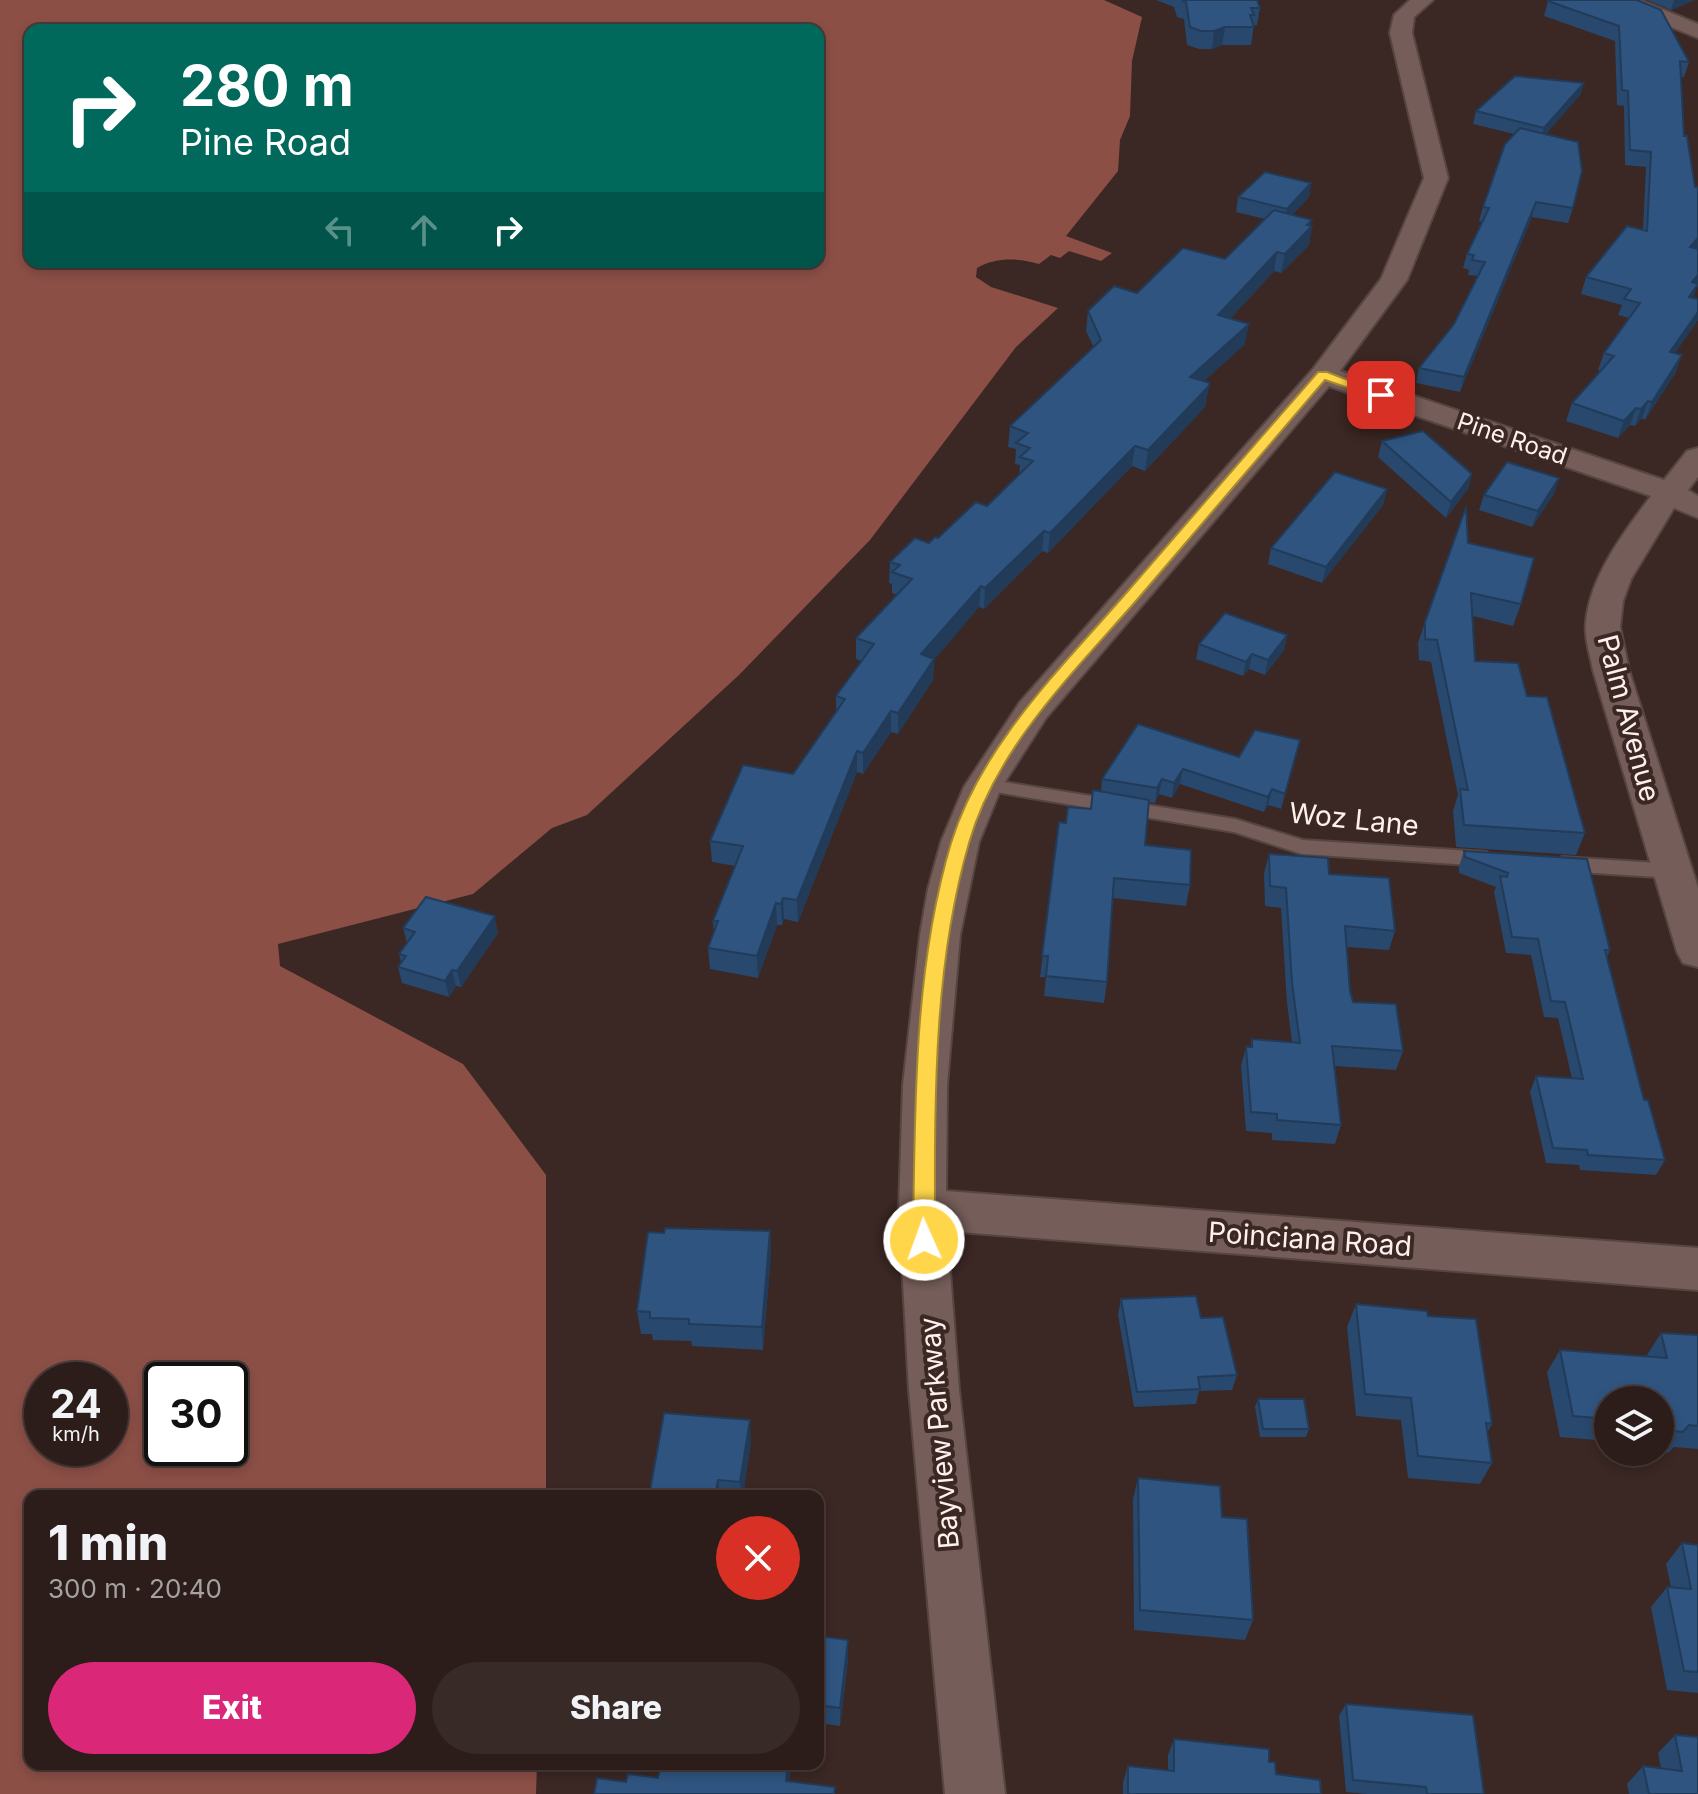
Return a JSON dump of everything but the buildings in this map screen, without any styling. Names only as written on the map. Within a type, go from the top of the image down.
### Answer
[{"type":"street","name":"Bayview Parkway","points":[[975,1794],[935,1406],[922,1209],[925,1085],[940,935],[960,842],[985,785],[1033,710],[1323,375],[1390,288],[1436,178],[1401,33],[1404,15],[1423,0]]},
{"type":"street","points":[[1627,2],[1698,32]]},
{"type":"street","name":"Pine Road","points":[[1323,375],[1684,501]]},
{"type":"street","name":"Palm Avenue","points":[[1698,457],[1684,501],[1626,559],[1605,604],[1602,623],[1611,670],[1698,952]]},
{"type":"street","name":"Poinciana Road","points":[[922,1209],[1698,1269]]},
{"type":"lane","name":"Woz Lane","points":[[985,785],[1235,826],[1302,847],[1499,860]]},
{"type":"lane","points":[[1546,863],[1673,871]]},
{"type":"shaded area","points":[[0,0],[1104,0],[1142,17],[1132,61],[1130,116],[1120,140],[1118,171],[1066,236],[1112,253],[1101,261],[1069,251],[1060,258],[1051,255],[1039,264],[1007,260],[977,268],[976,277],[991,287],[1058,308],[1016,347],[870,540],[739,675],[587,815],[552,828],[473,894],[278,944],[280,966],[463,1064],[546,1175],[546,1490],[24,1490],[24,1770],[537,1770],[536,1794],[0,1794]]},
{"type":"route","points":[[924,1240],[925,1085],[940,935],[960,842],[983,787],[1033,710],[1323,375],[1381,395]]}]
